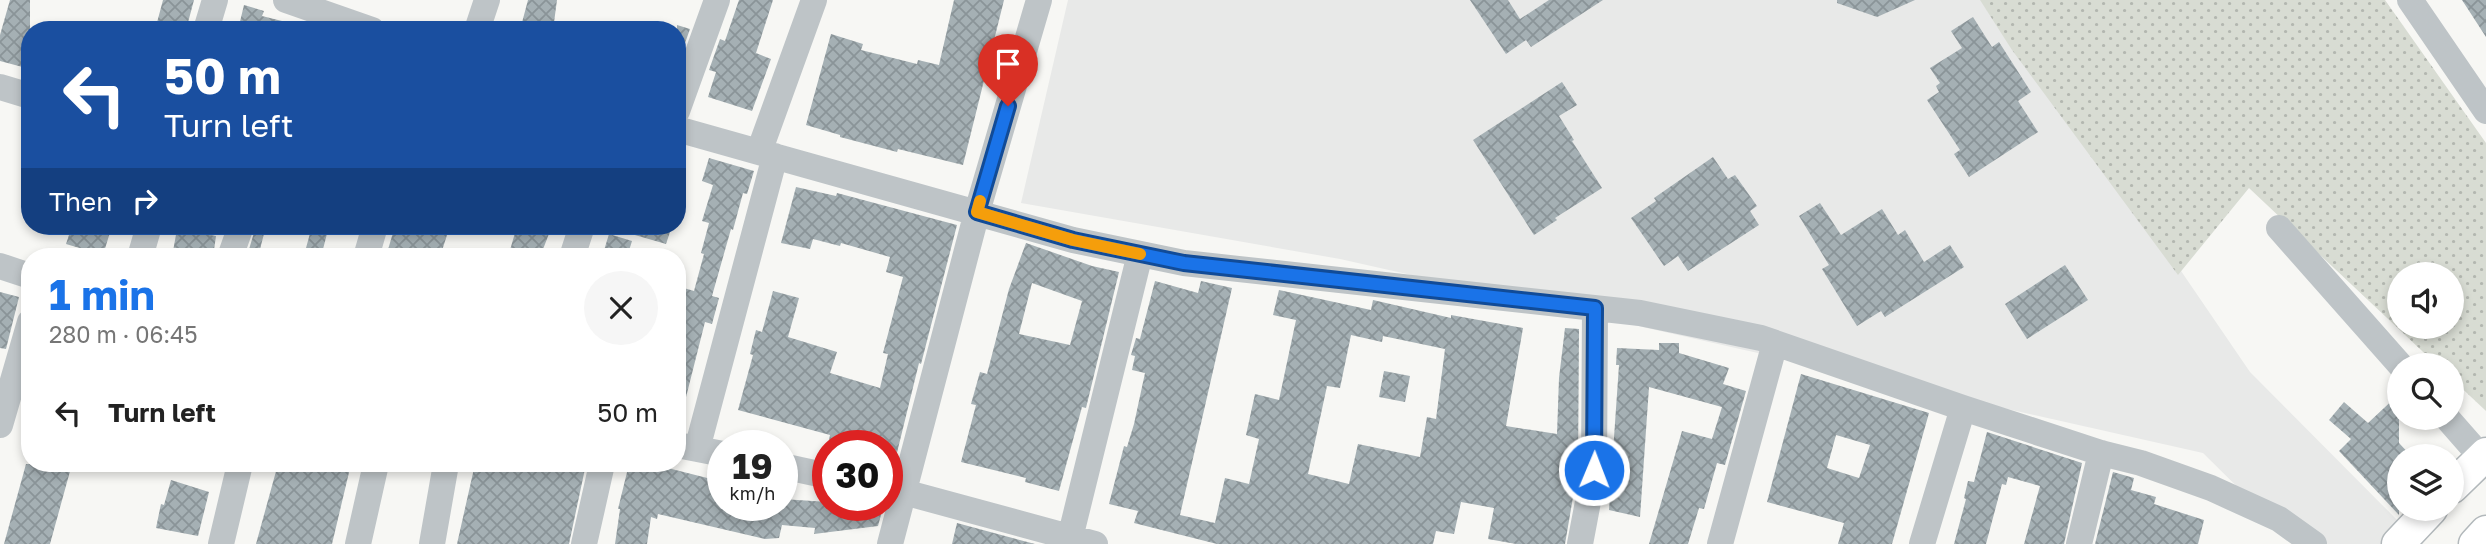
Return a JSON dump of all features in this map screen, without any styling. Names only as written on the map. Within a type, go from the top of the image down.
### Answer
[{"type":"main road","points":[[2464,476],[2484,456]]},
{"type":"main road","points":[[2398,544],[2420,521]]},
{"type":"main road","points":[[2474,544],[2486,532]]},
{"type":"street","points":[[209,21],[215,0]]},
{"type":"street","points":[[286,0],[310,20],[361,18]]},
{"type":"street","points":[[480,21],[487,0]]},
{"type":"street","points":[[686,86],[717,0]]},
{"type":"street","points":[[707,451],[687,447],[767,154],[814,0]]},
{"type":"street","points":[[903,463],[1039,0]]},
{"type":"street","points":[[2410,0],[2486,111]]},
{"type":"street","points":[[0,87],[21,93]]},
{"type":"street","points":[[686,131],[1073,240],[1184,263],[1640,313],[1775,343],[1963,408],[2101,453],[2141,463],[2241,500],[2279,519],[2314,544]]},
{"type":"street","points":[[2279,228],[2390,353]]},
{"type":"street","points":[[903,492],[1083,541],[1140,254]]},
{"type":"street","points":[[0,266],[21,273]]},
{"type":"street","points":[[1580,544],[1594,470],[1595,308]]},
{"type":"street","points":[[1720,544],[1775,343]]},
{"type":"street","points":[[0,425],[21,352]]},
{"type":"street","points":[[1922,544],[1963,408]]},
{"type":"street","points":[[2459,430],[2484,456]]},
{"type":"street","points":[[2079,544],[2101,453]]},
{"type":"street","points":[[221,544],[238,472]]},
{"type":"street","points":[[358,544],[374,472]]},
{"type":"street","points":[[432,544],[445,472]]},
{"type":"street","points":[[584,544],[600,472]]},
{"type":"street","points":[[890,544],[892,521]]},
{"type":"shaded area","points":[[1068,0],[1996,0],[2250,372],[2387,510],[2387,521],[2398,521],[2410,533],[2401,544],[2295,544],[2203,453],[1340,259],[1021,203]]},
{"type":"shaded area","points":[[1980,0],[2385,0],[2486,143],[2486,411],[2464,390],[2464,353],[2424,353],[2409,339],[2464,339],[2464,262],[2387,262],[2387,318],[2249,188],[2178,275],[2012,50]]},
{"type":"building","points":[[10,0],[30,0],[30,21],[21,21],[21,67],[0,61],[0,35]]},
{"type":"building","points":[[163,0],[194,0],[188,21],[157,21]]},
{"type":"building","points":[[528,0],[557,0],[554,21],[522,21]]},
{"type":"building","points":[[739,0],[773,0],[756,53],[771,59],[752,111],[708,97],[716,72],[709,70],[720,39],[725,41]]},
{"type":"building","points":[[954,0],[1004,0],[963,165],[898,149],[897,152],[806,125],[831,34],[863,44],[861,50],[917,64],[918,60],[939,65]]},
{"type":"building","points":[[1470,0],[1508,0],[1520,19],[1549,0],[1603,0],[1531,47],[1526,40],[1506,54]]},
{"type":"building","points":[[1837,0],[1915,0],[1877,17],[1837,3]]},
{"type":"building","points":[[2462,0],[2486,0],[2486,37]]},
{"type":"building","points":[[244,5],[264,11],[262,16],[282,21],[240,21]]},
{"type":"building","points":[[1973,17],[1992,47],[1999,42],[2031,92],[2018,101],[2038,132],[1969,177],[1954,154],[1960,150],[1927,100],[1939,92],[1936,86],[1940,83],[1930,68],[1962,48],[1951,31]]},
{"type":"building","points":[[1562,82],[1577,105],[1559,116],[1602,188],[1534,235],[1473,140]]},
{"type":"building","points":[[1713,157],[1728,179],[1735,175],[1757,206],[1750,211],[1759,225],[1688,271],[1678,256],[1664,266],[1631,218],[1656,201],[1654,198]]},
{"type":"building","points":[[709,158],[754,171],[747,194],[743,193],[733,230],[731,229],[712,296],[719,298],[712,324],[705,322],[686,397],[686,289],[694,291],[704,254],[701,253],[709,223],[702,221],[713,185],[702,181]]},
{"type":"building","points":[[796,187],[836,196],[837,193],[957,225],[903,430],[812,430],[738,410],[753,355],[750,354],[756,330],[762,332],[773,291],[799,298],[788,337],[837,352],[830,373],[880,388],[888,354],[883,353],[903,277],[886,272],[890,257],[841,243],[840,246],[813,239],[810,249],[781,243]]},
{"type":"building","points":[[1820,203],[1841,235],[1882,209],[1898,235],[1905,230],[1924,262],[1950,245],[1964,267],[1885,317],[1881,311],[1857,326],[1822,269],[1829,265],[1799,216]]},
{"type":"building","points":[[69,235],[109,235],[105,248],[79,248],[66,244]]},
{"type":"building","points":[[176,235],[216,236],[214,248],[174,248]]},
{"type":"building","points":[[253,235],[264,235],[260,248],[249,248]]},
{"type":"building","points":[[310,235],[327,235],[323,248],[306,248]]},
{"type":"building","points":[[392,235],[447,235],[443,248],[388,248]]},
{"type":"building","points":[[514,235],[549,235],[543,248],[511,248]]},
{"type":"building","points":[[609,235],[632,241],[630,248],[605,248]]},
{"type":"building","points":[[635,235],[669,235],[666,244]]},
{"type":"building","points":[[1026,243],[1092,266],[1119,272],[1086,408],[1082,407],[1059,491],[1025,482],[1026,478],[961,462],[976,405],[971,404],[980,372],[987,374],[1009,289]],"holes":[[[1032,283],[1082,301],[1070,345],[1019,334]]]},
{"type":"building","points":[[2065,265],[2088,300],[2027,339],[2005,304]]},
{"type":"building","points":[[1155,281],[1198,293],[1201,281],[1232,288],[1180,515],[1215,523],[1225,478],[1249,484],[1259,439],[1246,435],[1255,394],[1279,400],[1296,320],[1273,315],[1279,290],[1371,310],[1373,300],[1451,318],[1451,315],[1523,328],[1506,426],[1557,434],[1559,378],[1565,328],[1579,329],[1578,468],[1565,544],[1516,544],[1488,539],[1494,508],[1461,502],[1454,534],[1436,531],[1433,544],[1217,544],[1134,523],[1138,511],[1109,504],[1124,446],[1127,447],[1134,424],[1145,373],[1132,370],[1135,356],[1131,355],[1136,338],[1140,339]],"holes":[[[1351,335],[1382,342],[1383,336],[1445,349],[1436,419],[1427,417],[1420,457],[1358,444],[1349,484],[1308,474],[1327,386],[1340,388]]]},
{"type":"building","points":[[0,292],[19,297],[6,349],[0,348]]},
{"type":"building","points":[[1659,343],[1679,343],[1679,353],[1729,368],[1723,384],[1746,391],[1725,465],[1717,463],[1704,509],[1699,508],[1688,544],[1649,544],[1682,431],[1712,439],[1722,407],[1649,387],[1640,517],[1609,510],[1619,365],[1616,365],[1617,348],[1659,350]]},
{"type":"building","points":[[1384,371],[1410,376],[1405,402],[1379,397]]},
{"type":"building","points":[[1801,374],[1929,413],[1892,544],[1838,544],[1844,523],[1767,502]],"holes":[[[1836,435],[1870,445],[1859,478],[1827,468]]]},
{"type":"building","points":[[2344,402],[2368,423],[2387,405],[2387,430],[2399,430],[2400,444],[2387,444],[2387,502],[2339,451],[2351,439],[2329,420]]},
{"type":"building","points":[[1987,432],[2082,463],[2064,544],[2024,544],[2040,486],[2008,477],[2006,485],[2002,484],[1986,544],[1954,544],[1968,481],[1974,482]]},
{"type":"building","points":[[24,472],[70,472],[50,544],[4,544]]},
{"type":"building","points":[[276,472],[349,472],[332,544],[256,544]]},
{"type":"building","points":[[473,472],[584,472],[569,544],[457,544]]},
{"type":"building","points":[[627,472],[684,472],[707,478],[707,521],[798,521],[798,500],[812,501],[812,521],[879,521],[878,526],[814,534],[815,528],[782,525],[779,538],[765,539],[658,514],[657,519],[651,517],[647,544],[615,544]]},
{"type":"building","points":[[2113,472],[2134,478],[2131,490],[2156,497],[2154,504],[2204,520],[2198,544],[2095,544]]},
{"type":"building","points":[[171,480],[209,492],[198,536],[156,528],[161,504],[164,505]]},
{"type":"building","points":[[957,523],[1035,544],[952,544]]},
{"type":"slow traffic","points":[[980,201],[977,212],[1073,240],[1140,254]]},
{"type":"route","points":[[1008,106],[977,212],[1073,240],[1184,263],[1595,308],[1594,470]]}]
